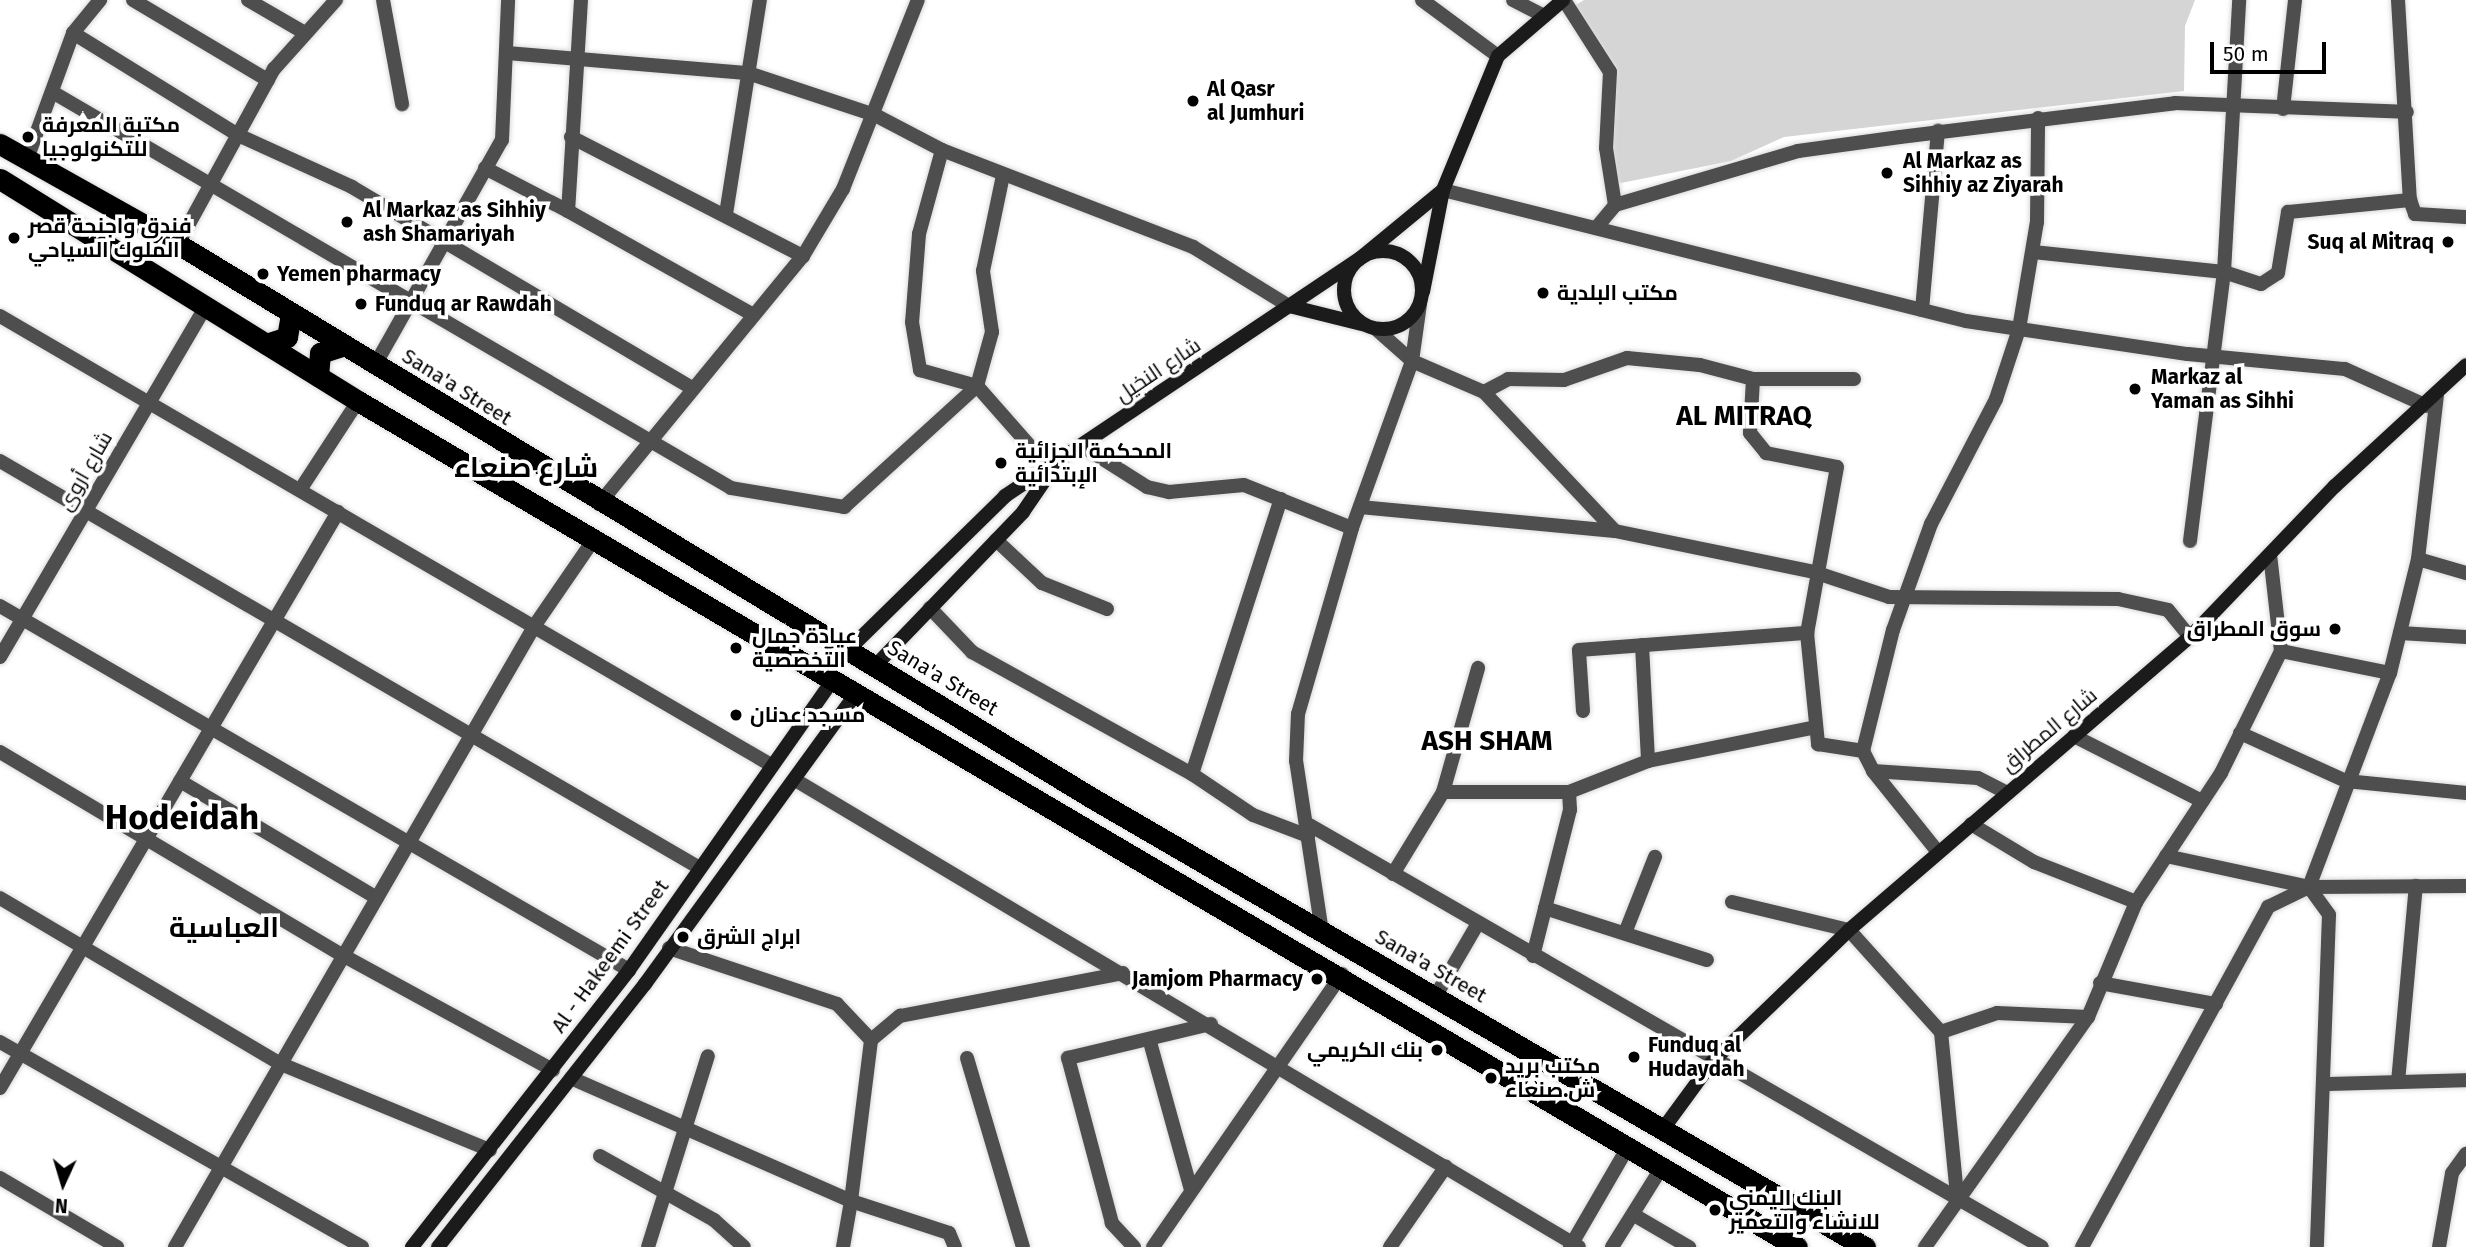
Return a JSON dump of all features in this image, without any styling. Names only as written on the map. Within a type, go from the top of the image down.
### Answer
[{"type":"highway","name":"Sana'a Street","points":[[15,152],[178,244],[599,504],[875,666],[1092,798],[1865,1247]]},
{"type":"highway","points":[[1,181],[358,401],[832,681],[1342,974],[1797,1247]]},
{"type":"highway","points":[[266,344],[287,337],[291,314]]},
{"type":"highway","points":[[318,376],[320,353],[342,346]]},
{"type":"highway","points":[[1026,792],[1039,791],[1046,781],[1043,768]]},
{"type":"highway","points":[[1073,820],[1074,805],[1092,798]]},
{"type":"street","points":[[1,181],[15,152],[54,93],[73,33],[100,0]]},
{"type":"street","points":[[133,0],[268,80]]},
{"type":"street","points":[[248,0],[305,33]]},
{"type":"street","points":[[178,244],[268,80],[305,33],[336,0]]},
{"type":"street","points":[[383,0],[402,104]]},
{"type":"street","points":[[374,365],[502,139],[508,53],[508,0]]},
{"type":"street","points":[[568,211],[575,59],[581,0]]},
{"type":"street","points":[[726,214],[760,0]]},
{"type":"street","points":[[599,504],[693,389],[750,313],[803,256],[843,189],[875,115],[918,0]]},
{"type":"street","points":[[1422,0],[1498,56]]},
{"type":"street","points":[[1513,0],[1544,16]]},
{"type":"street","points":[[1322,932],[1296,761],[1298,714],[1352,528],[1412,361],[1443,190],[1498,56],[1564,0],[1610,72],[1606,148],[1615,205]]},
{"type":"street","points":[[2190,541],[2224,272],[2239,0]]},
{"type":"street","points":[[2283,109],[2295,0]]},
{"type":"street","points":[[2398,0],[2407,112],[2410,200],[2416,214],[2466,216]]},
{"type":"street","points":[[73,33],[239,135],[352,187],[693,389]]},
{"type":"street","points":[[508,53],[748,73],[875,115],[942,150],[1193,247],[1289,306],[1372,327],[1403,324],[1422,298],[1417,268],[1398,253],[1363,256]]},
{"type":"street","points":[[54,93],[411,299],[648,444],[731,488],[844,507],[977,386],[992,332],[983,271],[1003,175]]},
{"type":"street","points":[[1596,228],[1615,205],[1798,151],[2038,118],[2175,103],[2407,112]]},
{"type":"street","points":[[1938,852],[1872,771],[1863,751],[1906,597],[1931,524],[1996,399],[2019,329],[2033,253],[2038,118]]},
{"type":"street","points":[[1922,310],[1938,131]]},
{"type":"street","points":[[572,138],[726,214],[803,256]]},
{"type":"street","points":[[942,150],[919,234],[912,322],[920,370],[977,386],[1051,470]]},
{"type":"street","points":[[485,168],[568,211],[750,313]]},
{"type":"street","points":[[1443,190],[1922,310],[2019,329],[2215,357],[2345,369],[2432,401],[2417,559],[2390,673],[2346,781],[2309,887],[2268,907],[2082,1247]]},
{"type":"street","points":[[1443,190],[1363,256],[1345,278],[1343,292],[1355,318],[1372,327],[1412,361],[1484,392],[1615,531]]},
{"type":"street","points":[[2033,253],[2224,272],[2261,284],[2278,274],[2288,212],[2410,200]]},
{"type":"street","name":"شارع النخيل","points":[[848,650],[1005,496],[1051,470],[1363,256]]},
{"type":"street","name":"شارع أروى","points":[[0,657],[206,306]]},
{"type":"street","points":[[0,316],[535,625],[771,765]]},
{"type":"street","points":[[1484,392],[1508,379],[1575,378],[1627,358],[1700,365],[1753,379],[1854,379]]},
{"type":"street","name":"شارع المطراق","points":[[1663,1129],[1712,1062],[1849,930],[2190,637],[2270,555],[2432,401],[2466,365]]},
{"type":"street","points":[[1753,379],[1750,433],[1766,453],[1837,467],[1814,572],[1807,633],[1818,744],[1863,751]]},
{"type":"street","points":[[300,490],[358,401]]},
{"type":"street","points":[[1084,447],[1147,487],[1169,492],[1244,485],[1352,528]]},
{"type":"street","points":[[0,461],[698,867]]},
{"type":"street","name":"شارع النخيل","points":[[875,666],[996,540],[1051,470]]},
{"type":"street","points":[[1192,774],[1281,499]]},
{"type":"street","points":[[1360,507],[1615,531],[1814,572],[1906,597],[2118,598],[2168,610],[2190,637]]},
{"type":"street","points":[[0,1088],[338,512]]},
{"type":"street","points":[[175,1247],[535,625],[594,539]]},
{"type":"street","points":[[996,540],[1042,583],[1107,609]]},
{"type":"street","points":[[1925,1247],[1957,1195],[2024,1114],[2088,1017],[2136,902],[2202,801],[2241,733],[2281,651],[2270,555]]},
{"type":"street","points":[[2417,559],[2466,573]]},
{"type":"street","points":[[0,606],[629,970]]},
{"type":"street","points":[[930,608],[972,652],[1192,774],[1253,815],[1307,830],[1394,874],[1712,1062],[1957,1195],[2042,1247]]},
{"type":"street","points":[[1583,711],[1579,650],[1807,633]]},
{"type":"street","points":[[2400,633],[2466,637]]},
{"type":"street","points":[[1642,645],[1648,761]]},
{"type":"street","points":[[2281,651],[2390,673]]},
{"type":"street","points":[[1394,874],[1443,792],[1478,668]]},
{"type":"street","name":"Al - Hakeemi Street","points":[[412,1247],[491,1150],[629,970],[698,867],[832,681]]},
{"type":"street","name":"Al - Hakeemi Street","points":[[438,1247],[571,1078],[797,781],[856,694]]},
{"type":"street","points":[[1443,792],[1569,792],[1648,761],[1816,727]]},
{"type":"street","points":[[2241,733],[2346,781],[2466,793]]},
{"type":"street","points":[[2074,736],[2202,801]]},
{"type":"street","points":[[0,752],[344,956],[553,1070]]},
{"type":"street","points":[[1872,771],[1978,778],[2007,793]]},
{"type":"street","points":[[180,781],[377,898]]},
{"type":"street","points":[[797,781],[1211,1024],[1574,1246],[1628,1147]]},
{"type":"street","points":[[1533,956],[1570,810],[1569,792]]},
{"type":"street","points":[[1971,824],[2034,862],[2136,902]]},
{"type":"street","points":[[2166,856],[2309,887],[2466,886]]},
{"type":"street","points":[[1625,933],[1655,858]]},
{"type":"street","points":[[2398,1082],[2416,886]]},
{"type":"street","points":[[2309,887],[2329,915],[2321,1246]]},
{"type":"street","points":[[0,898],[281,1064],[491,1150]]},
{"type":"street","points":[[1732,902],[1849,930],[1941,1032],[1957,1195]]},
{"type":"street","points":[[1545,908],[1707,960]]},
{"type":"street","points":[[1435,998],[1478,923]]},
{"type":"street","points":[[669,948],[837,1004],[871,1040]]},
{"type":"street","points":[[843,1247],[871,1040],[900,1016],[1123,973]]},
{"type":"street","points":[[1153,1247],[1281,1066],[1342,974]]},
{"type":"street","points":[[2100,983],[2216,1004]]},
{"type":"street","points":[[1941,1032],[1997,1013],[2088,1017]]},
{"type":"street","points":[[1135,1247],[1112,1223],[1068,1058],[1150,1042],[1211,1024]]},
{"type":"street","points":[[0,1042],[362,1247]]},
{"type":"street","points":[[1150,1042],[1191,1190]]},
{"type":"street","points":[[648,1247],[708,1056]]},
{"type":"street","points":[[967,1058],[1023,1247]]},
{"type":"street","points":[[571,1078],[684,1132],[851,1201],[949,1233],[954,1247]]},
{"type":"street","points":[[2327,1084],[2466,1080]]},
{"type":"street","points":[[2439,1247],[2452,1173],[2466,1154]]},
{"type":"street","points":[[600,1156],[664,1195],[714,1220],[744,1247]]},
{"type":"street","points":[[1390,1247],[1446,1166]]},
{"type":"street","points":[[1612,1247],[1662,1167]]},
{"type":"street","points":[[0,1178],[117,1247]]},
{"type":"street","points":[[1634,1215],[1689,1247]]},
{"type":"shaded area","points":[[1584,0],[2195,0],[2185,26],[2184,91],[1784,137],[1731,161],[1621,183],[1601,168],[1609,75],[1576,5]]},
{"type":"place","name":"Al Qasr al Jumhuri","points":[[1193,101]]},
{"type":"place","name":"مكتبة المعرفة للتكنولوجيا","points":[[28,137]]},
{"type":"place","name":"Al Markaz as Sihhiy az Ziyarah","points":[[1887,173]]},
{"type":"place","name":"Al Markaz as Sihhiy ash Shamariyah","points":[[347,222]]},
{"type":"place","name":"فندق واجنحة قصر الملوك السياحي","points":[[14,238]]},
{"type":"place","name":"Suq al Mitraq","points":[[2448,242]]},
{"type":"place","name":"Yemen pharmacy","points":[[263,274]]},
{"type":"place","name":"مكتب البلدية","points":[[1543,293]]},
{"type":"place","name":"Funduq ar Rawdah","points":[[361,304]]},
{"type":"place","name":"Markaz al Yaman as Sihhi","points":[[2135,389]]},
{"type":"place","name":"المحكمة الجزائية الإبتدائية","points":[[1001,463]]},
{"type":"place","name":"سوق المطراق","points":[[2335,629]]},
{"type":"place","name":"عيادة جمال التخصصية","points":[[736,648]]},
{"type":"place","name":"مسجد عدنان","points":[[736,715]]},
{"type":"place","name":"ابراج الشرق","points":[[683,937]]},
{"type":"place","name":"Jamjom Pharmacy","points":[[1317,979]]},
{"type":"place","name":"بنك الكريمي","points":[[1437,1050]]},
{"type":"place","name":"Funduq al Hudaydah","points":[[1634,1057]]},
{"type":"place","name":"مكتب بريد ش.صنعاء","points":[[1491,1078]]},
{"type":"place","name":"البنك اليمني للانشاء والتعمير","points":[[1715,1210]]},
{"type":"district","name":"AL MITRAQ","points":[[1744,416]]},
{"type":"district","name":"شارع صنعاء","points":[[526,468]]},
{"type":"district","name":"ASH SHAM","points":[[1487,741]]},
{"type":"district","name":"Hodeidah","points":[[182,817]]},
{"type":"district","name":"العباسية","points":[[224,928]]}]
